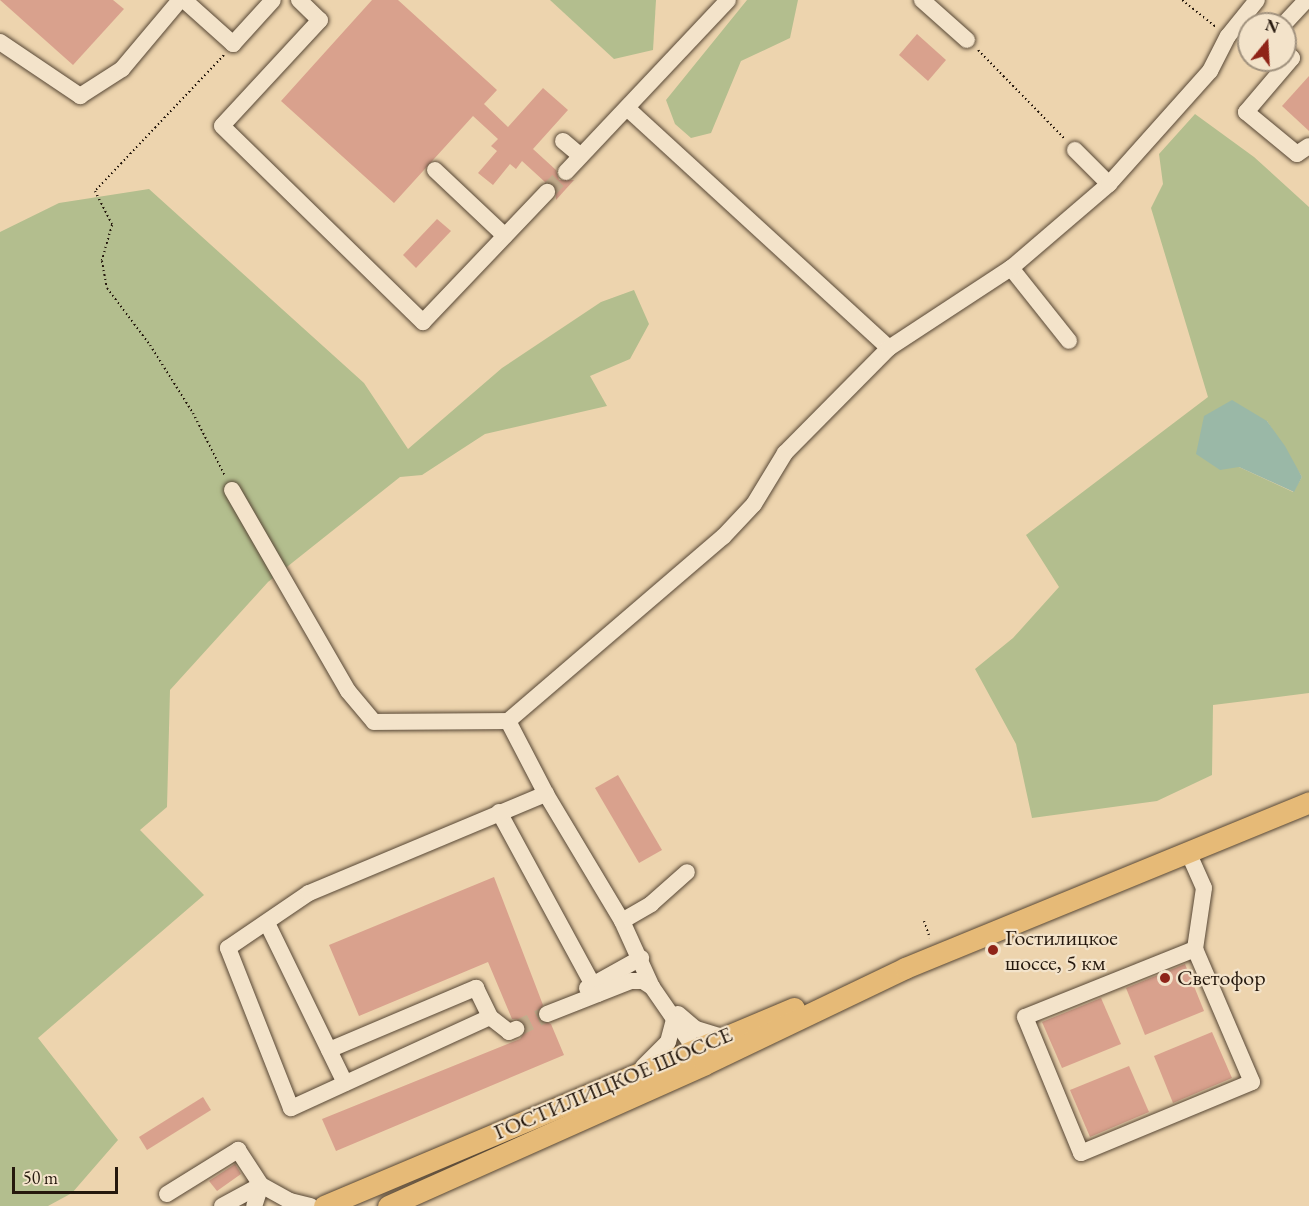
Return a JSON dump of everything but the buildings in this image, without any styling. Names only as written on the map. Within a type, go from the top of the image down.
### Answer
[{"type":"main road","name":"ГОСТИЛИЦКОЕ ШОССЕ","points":[[388,1206],[699,1056],[905,968],[1309,802]]},
{"type":"main road","name":"ГОСТИЛИЦКОЕ ШОССЕ","points":[[324,1206],[634,1074],[699,1056],[722,1037],[864,980],[905,968]]},
{"type":"street","points":[[0,42],[80,96],[122,69],[182,0],[234,45],[273,0]]},
{"type":"street","points":[[299,0],[320,20],[222,126],[423,322],[547,192]]},
{"type":"street","points":[[566,172],[728,0]]},
{"type":"street","points":[[922,0],[967,40]]},
{"type":"street","points":[[232,490],[348,691],[374,722],[508,721],[723,537],[754,504],[785,453],[889,348],[1011,268],[1108,184],[1210,71],[1228,36],[1257,0]]},
{"type":"street","points":[[1295,12],[1306,0]]},
{"type":"street","points":[[1280,72],[1246,112],[1297,154],[1309,146]]},
{"type":"street","points":[[627,108],[889,348]]},
{"type":"street","points":[[563,141],[580,156]]},
{"type":"street","points":[[1075,150],[1108,184]]},
{"type":"street","points":[[435,170],[505,236]]},
{"type":"street","points":[[1011,268],[1069,341]]},
{"type":"street","points":[[508,721],[546,794],[622,921],[641,958],[680,1017],[696,1029],[722,1037]]},
{"type":"street","points":[[329,1050],[476,988],[504,1023],[345,1083],[291,1108],[228,948],[309,893],[546,794]]},
{"type":"street","points":[[499,812],[596,990]]},
{"type":"street","points":[[1188,852],[1204,888],[1195,948],[1252,1082],[1081,1153],[1025,1017],[1195,948]]},
{"type":"street","points":[[622,921],[651,904],[687,872]]},
{"type":"street","points":[[267,923],[345,1083]]},
{"type":"street","points":[[596,990],[641,958]]},
{"type":"street","points":[[641,958],[652,987],[699,1056]]},
{"type":"street","points":[[545,1010],[596,990],[631,981],[643,981],[652,987]]},
{"type":"street","points":[[634,1074],[668,1042],[674,1019]]},
{"type":"street","points":[[167,1194],[238,1149],[261,1185],[290,1201],[310,1206]]},
{"type":"street","points":[[222,1206],[261,1185]]},
{"type":"street","points":[[254,1206],[261,1185]]},
{"type":"path","points":[[1182,0],[1228,36]]},
{"type":"path","points":[[967,40],[1075,150]]},
{"type":"path","points":[[232,490],[193,413],[150,345],[108,288],[102,261],[112,225],[95,191],[234,45]]},
{"type":"green space","points":[[550,0],[656,0],[653,50],[614,59]]},
{"type":"green space","points":[[747,0],[798,0],[790,38],[741,61],[711,133],[691,138],[675,124],[666,100]]},
{"type":"green space","points":[[1195,114],[1254,157],[1309,207],[1309,693],[1213,705],[1212,775],[1157,801],[1032,818],[1016,744],[975,669],[1013,638],[1059,587],[1026,535],[1208,397],[1151,208],[1163,184],[1159,154]],"holes":[[[1267,421],[1302,477],[1293,492],[1239,467]]]},
{"type":"green space","points":[[149,189],[364,383],[408,449],[502,368],[601,302],[634,290],[649,324],[630,359],[590,376],[607,406],[485,434],[422,475],[400,477],[268,582],[170,690],[167,807],[140,830],[204,895],[38,1038],[118,1140],[72,1193],[48,1206],[0,1206],[0,232],[59,203]]},
{"type":"shaded area","points":[[1232,400],[1267,421],[1285,446],[1302,477],[1294,492],[1239,467],[1220,470],[1196,454],[1204,416]]},
{"type":"tunnel","points":[[547,192],[566,172]]},
{"type":"tunnel","points":[[516,1029],[547,1014]]},
{"type":"place","name":"Гостилицкое шоссе, 5 км","points":[[993,950]]},
{"type":"place","name":"Светофор","points":[[1165,978]]}]
